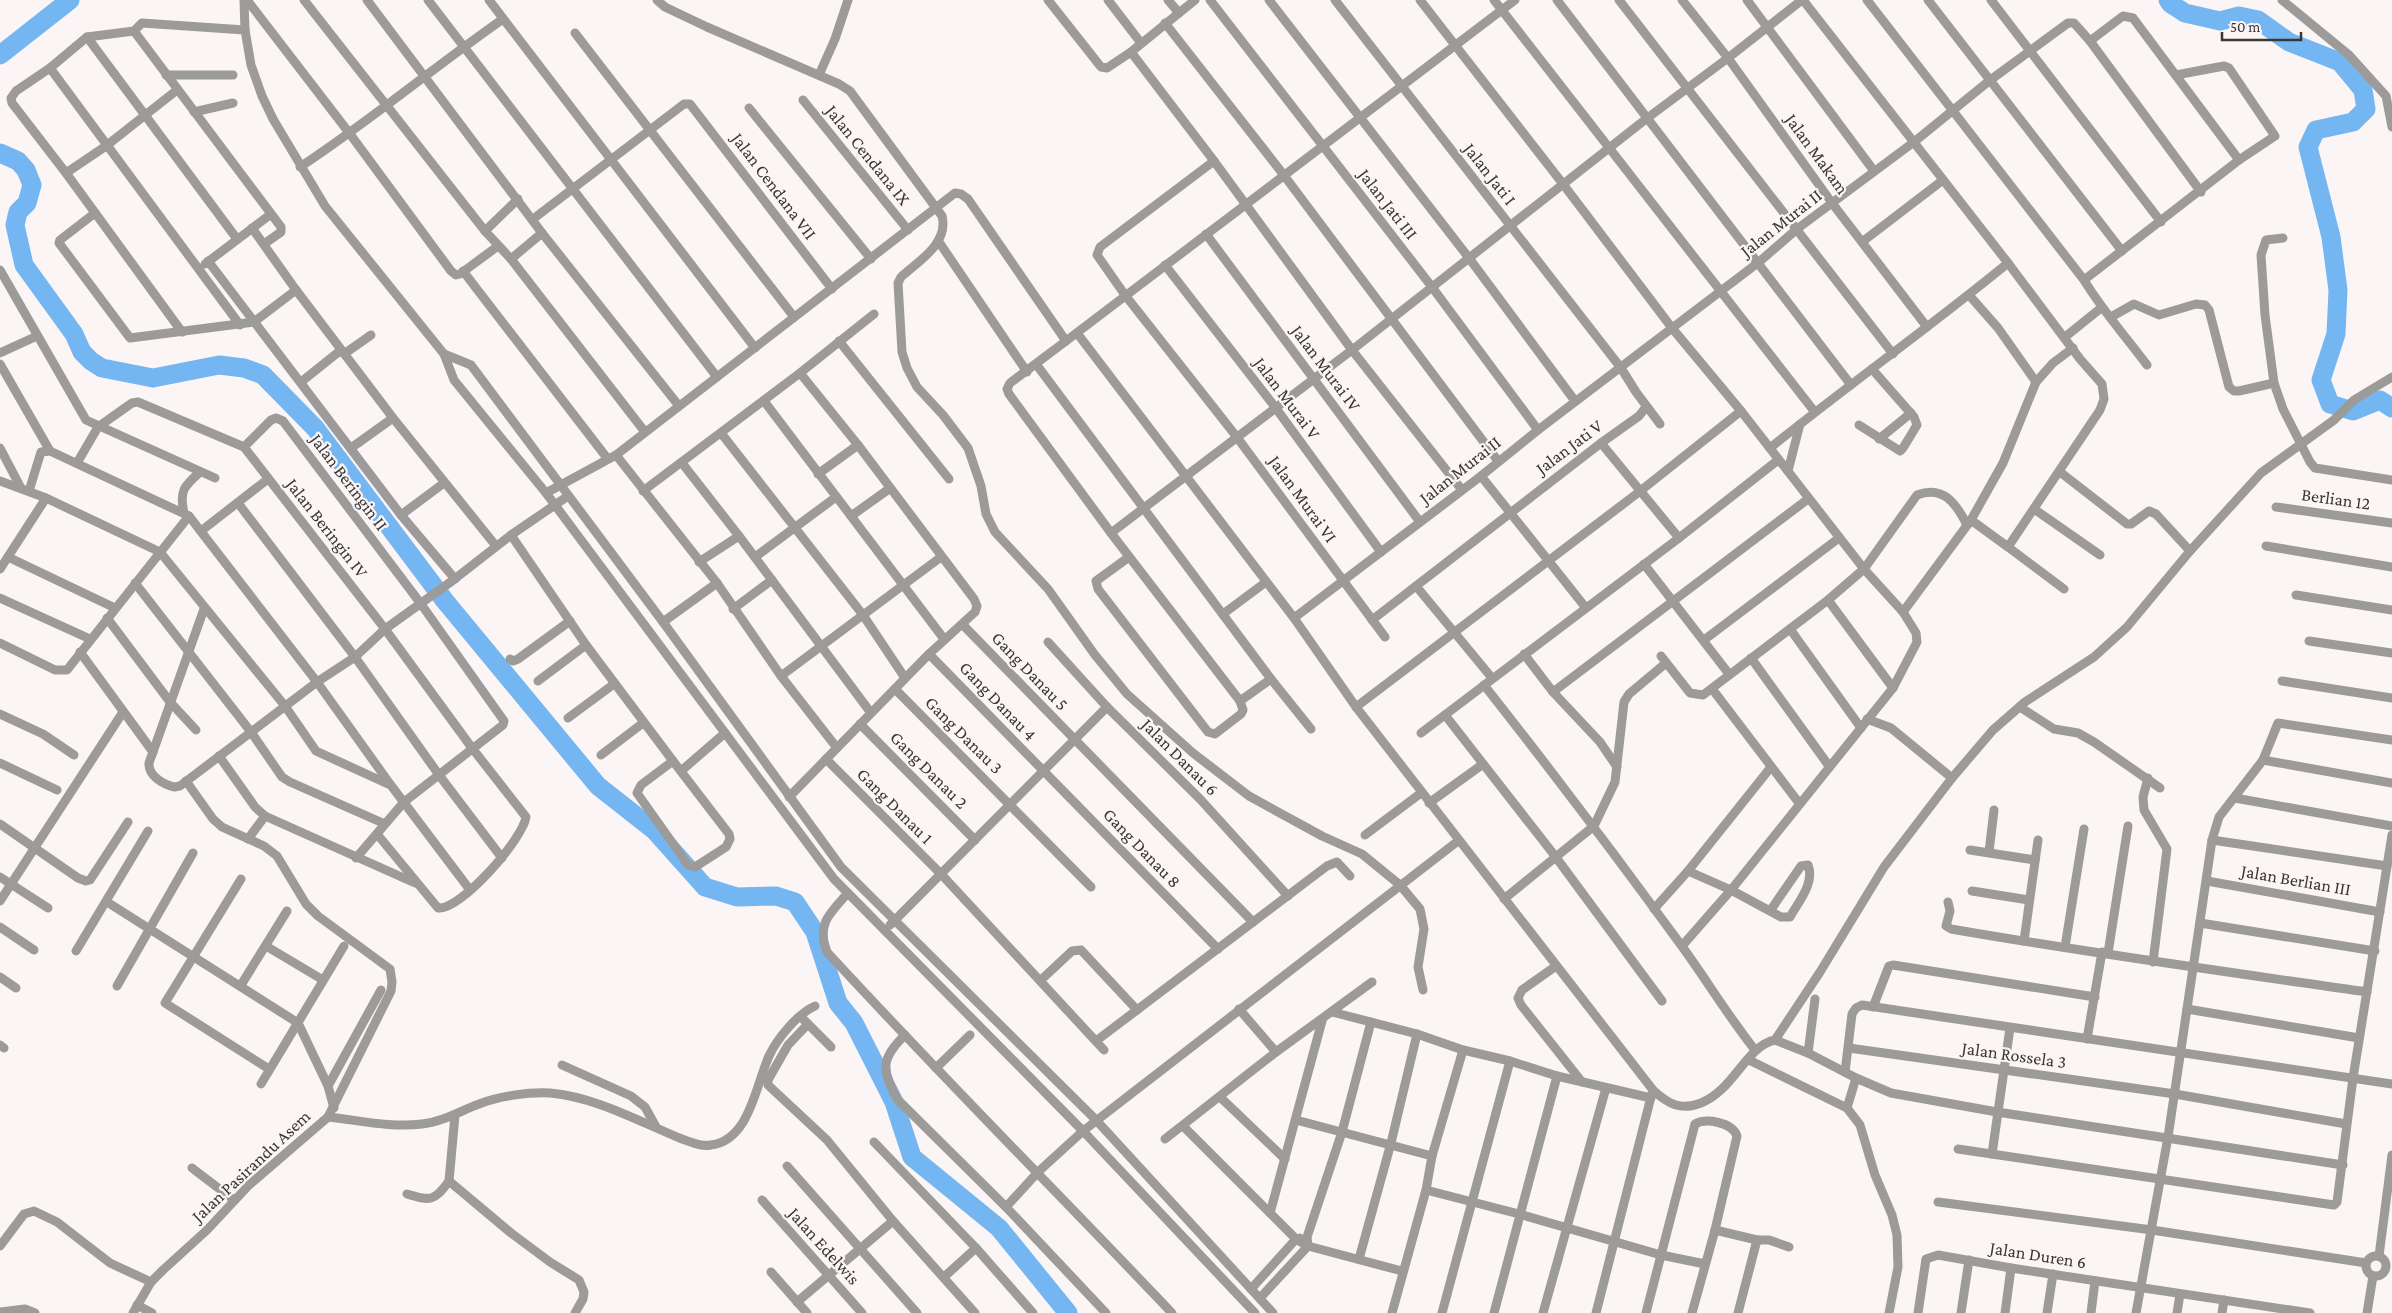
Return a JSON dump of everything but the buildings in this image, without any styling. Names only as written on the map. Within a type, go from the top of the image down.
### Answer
[{"type":"street","points":[[245,0],[245,30],[251,65],[262,96],[300,167],[325,206],[444,354],[451,376],[546,493],[553,505],[834,879],[1083,1131],[1254,1313]]},
{"type":"street","points":[[245,0],[350,134],[451,271],[457,275],[498,246]]},
{"type":"street","points":[[304,0],[485,231],[511,259],[645,432]]},
{"type":"street","points":[[367,0],[533,219],[542,234],[678,406]]},
{"type":"street","points":[[428,0],[717,377]]},
{"type":"street","points":[[488,0],[612,159],[755,348]]},
{"type":"street","points":[[657,0],[665,7],[844,86],[850,91],[944,221],[944,228],[939,242],[899,280],[902,352],[907,368],[917,387],[943,414],[972,454],[986,514],[995,532],[1048,589],[1095,655],[1127,694],[1192,753],[1249,796],[1322,836],[1362,854],[1400,885],[1420,909],[1424,929],[1418,967],[1423,990]]},
{"type":"street","points":[[819,76],[835,40],[848,0]]},
{"type":"street","points":[[1048,0],[1100,67],[1106,68],[1130,52],[1195,0]]},
{"type":"street","points":[[1108,0],[1141,43]]},
{"type":"street","points":[[1168,0],[1178,13]]},
{"type":"street","name":"Jalan Jati III","points":[[1210,0],[1432,287],[1538,430]]},
{"type":"street","points":[[1269,0],[1469,258],[1575,401]]},
{"type":"street","name":"Jalan Jati I","points":[[1335,0],[1621,368],[1646,407],[1660,424]]},
{"type":"street","points":[[1420,0],[1672,328],[1741,411],[1864,569],[1903,612],[1916,633],[1917,642],[1893,688],[1731,890],[1682,946]]},
{"type":"street","points":[[1494,0],[1608,149],[1814,411]]},
{"type":"street","points":[[1129,557],[1096,581],[1098,589],[1208,732],[1211,735],[1215,734],[1241,714],[1243,710],[1240,701],[1129,557],[1009,394],[1007,389],[1010,383],[1027,372],[1360,116],[1455,48],[1501,9],[1515,0]]},
{"type":"street","points":[[1557,0],[1646,119],[1759,262],[1851,385]]},
{"type":"street","points":[[1619,0],[1893,354]]},
{"type":"street","name":"Jalan Makam","points":[[1682,0],[1728,58],[1832,203],[1927,327]]},
{"type":"street","points":[[1747,0],[1874,171]]},
{"type":"street","points":[[1111,533],[1186,477],[1236,436],[1352,350],[1646,119],[1768,28],[1802,0],[2102,384],[2104,399],[2097,415],[2008,547]]},
{"type":"street","points":[[1867,0],[2084,280],[2101,308],[2111,317],[2147,365]]},
{"type":"street","points":[[1928,0],[2122,251]]},
{"type":"street","points":[[1992,0],[2161,222]]},
{"type":"street","points":[[2282,0],[2349,55],[2386,96],[2392,127]]},
{"type":"street","points":[[2090,41],[2123,16],[2129,16],[2176,75],[2238,160]]},
{"type":"street","points":[[300,167],[350,134],[385,105],[502,19]]},
{"type":"street","name":"Jalan Murai II","points":[[1294,618],[1759,262],[1797,230],[1914,142],[1989,81],[2071,22],[2090,41],[2201,192]]},
{"type":"street","points":[[182,332],[12,102],[16,91],[50,68],[86,37],[134,31],[142,23],[245,30]]},
{"type":"street","points":[[1165,24],[1283,174],[1498,461]]},
{"type":"street","points":[[134,31],[281,227],[282,231],[264,244]]},
{"type":"street","points":[[575,33],[794,318]]},
{"type":"street","points":[[86,37],[237,239]]},
{"type":"street","points":[[1130,52],[1214,161],[1352,350],[1462,490]]},
{"type":"street","points":[[2084,280],[2201,192],[2238,160],[2275,135],[2229,68],[2224,66],[2176,75]]},
{"type":"street","points":[[50,68],[240,325]]},
{"type":"street","points":[[166,75],[233,75]]},
{"type":"street","points":[[66,173],[106,146],[177,90]]},
{"type":"street","name":"Jalan Cendana IX","points":[[803,100],[908,230]]},
{"type":"street","points":[[194,112],[234,103]]},
{"type":"street","name":"Jalan Cendana VII","points":[[649,130],[684,104],[690,104],[832,289]]},
{"type":"street","points":[[749,108],[871,259]]},
{"type":"street","points":[[533,219],[649,130]]},
{"type":"street","name":"Jalan Murai VI","points":[[1214,161],[1098,249],[1097,255],[1125,295],[1236,436],[1386,637]]},
{"type":"street","points":[[1862,242],[1943,180]]},
{"type":"street","points":[[546,493],[611,456],[645,432],[871,259],[952,194],[964,195],[1066,341]]},
{"type":"street","points":[[485,231],[518,199]]},
{"type":"street","points":[[95,213],[60,240],[60,245],[128,338],[254,322],[296,290]]},
{"type":"street","points":[[198,269],[271,214]]},
{"type":"street","points":[[252,228],[342,352],[444,483],[496,546]]},
{"type":"street","points":[[511,259],[542,234]]},
{"type":"street","name":"Jalan Murai IV","points":[[1206,234],[1420,522]]},
{"type":"street","points":[[2283,238],[2266,240],[2261,255],[2264,315],[2274,383],[2283,409],[2310,462],[2315,468],[2392,480]]},
{"type":"street","points":[[939,242],[1027,372]]},
{"type":"street","points":[[208,261],[452,581]]},
{"type":"street","points":[[1770,448],[1814,411],[1893,354],[2008,263]]},
{"type":"street","name":"Jalan Murai V","points":[[1165,265],[1275,407],[1381,552]]},
{"type":"street","points":[[0,270],[36,336],[86,420],[215,478]]},
{"type":"street","points":[[464,271],[611,456],[643,491],[717,583],[781,676],[837,748]]},
{"type":"street","points":[[1969,295],[1998,328],[2036,382]]},
{"type":"street","points":[[2111,317],[2134,304],[2159,316],[2196,304],[2205,305],[2209,310],[2229,387],[2234,391],[2239,391],[2274,383]]},
{"type":"street","points":[[2064,337],[2101,308]]},
{"type":"street","points":[[643,491],[764,401],[874,314]]},
{"type":"street","points":[[1078,333],[1294,618],[1356,707],[1429,804],[1556,966],[1587,1002],[1652,1094],[1596,1313]]},
{"type":"street","points":[[300,382],[342,352],[371,335]]},
{"type":"street","points":[[0,352],[36,336]]},
{"type":"street","points":[[839,341],[949,479]]},
{"type":"street","points":[[1903,612],[1969,522],[2003,464],[2036,382],[2053,362],[2073,348]]},
{"type":"street","points":[[444,354],[471,365],[663,622],[788,797],[841,867],[894,922],[1096,1120],[1260,1298],[1270,1312]]},
{"type":"street","points":[[0,364],[50,450],[187,514]]},
{"type":"street","points":[[1036,364],[1311,729]]},
{"type":"street","points":[[1859,424],[1893,448],[1902,450],[1917,425],[1911,413],[1872,370]]},
{"type":"street","points":[[788,797],[944,639],[975,612],[977,606],[974,599],[889,489],[858,445],[800,373]]},
{"type":"street","points":[[1775,1040],[1820,972],[1884,867],[1952,778],[1993,730],[2020,706],[2094,657],[2127,627],[2190,551],[2261,473],[2334,420],[2354,400],[2392,377]]},
{"type":"street","points":[[764,401],[944,639]]},
{"type":"street","points":[[77,463],[98,427],[138,402],[244,447]]},
{"type":"street","name":"Jalan Jati V","points":[[1372,620],[1601,443],[1639,416],[1646,407]]},
{"type":"street","points":[[1356,707],[1548,559],[1639,492],[1741,411]]},
{"type":"street","points":[[1880,439],[1911,413]]},
{"type":"street","name":"Jalan Beringin II","points":[[244,447],[271,420],[276,418],[283,421],[424,602],[504,721],[503,725],[472,748]]},
{"type":"street","points":[[351,448],[393,418]]},
{"type":"street","points":[[1788,471],[1800,424]]},
{"type":"street","points":[[721,433],[863,615],[905,678]]},
{"type":"street","points":[[1601,443],[1639,492],[1679,538]]},
{"type":"street","points":[[818,474],[858,445]]},
{"type":"street","name":"Jalan Beringin IV","points":[[244,447],[385,629],[472,748],[526,817],[525,824],[502,858]]},
{"type":"street","points":[[0,448],[25,490]]},
{"type":"street","points":[[25,490],[41,452],[50,450]]},
{"type":"street","points":[[1421,733],[1679,538],[1778,460]]},
{"type":"street","points":[[682,463],[740,536],[871,713]]},
{"type":"street","points":[[200,472],[183,490],[181,499],[187,514],[317,682],[390,784],[470,890]]},
{"type":"street","points":[[2060,472],[2127,524],[2131,524],[2149,511],[2156,514],[2190,551]]},
{"type":"street","points":[[1481,476],[1586,608]]},
{"type":"street","points":[[201,531],[268,479]]},
{"type":"street","points":[[0,492],[3,482],[25,490],[160,552],[204,609],[285,706],[316,751],[390,784]]},
{"type":"street","points":[[401,515],[444,483]]},
{"type":"street","points":[[851,516],[889,489]]},
{"type":"street","points":[[1504,899],[1554,856],[1594,826],[1615,782],[1624,702],[1664,659],[1690,693],[1703,695],[1712,690],[1729,674],[1828,600],[1864,569],[1916,495],[1926,491],[1937,492],[1957,507],[1969,522],[2008,547],[2064,589]]},
{"type":"street","points":[[204,609],[148,767],[153,776],[174,787],[186,781],[317,682],[354,657],[385,629],[424,602],[496,546],[568,496]]},
{"type":"street","points":[[755,557],[794,526],[836,497]]},
{"type":"street","points":[[0,569],[46,498]]},
{"type":"street","points":[[1553,692],[1674,603],[1808,499]]},
{"type":"street","points":[[238,503],[502,858],[450,907],[438,908],[377,834]]},
{"type":"street","name":"Berlian 12","points":[[2276,507],[2392,523]]},
{"type":"street","points":[[2034,509],[2100,554]]},
{"type":"street","points":[[0,643],[61,671],[68,670],[80,652],[160,552],[187,514]]},
{"type":"street","points":[[511,535],[614,684],[729,834],[730,839],[726,847],[694,867],[688,865],[637,793],[641,785],[673,762]]},
{"type":"street","points":[[699,562],[740,536]]},
{"type":"street","points":[[1704,640],[1839,538]]},
{"type":"street","points":[[2266,546],[2392,567]]},
{"type":"street","points":[[8,557],[115,608]]},
{"type":"street","points":[[781,676],[942,558]]},
{"type":"street","points":[[1644,564],[1729,674]]},
{"type":"street","points":[[733,608],[772,580]]},
{"type":"street","points":[[1223,614],[1266,582]]},
{"type":"street","points":[[135,583],[286,780],[385,824]]},
{"type":"street","points":[[663,622],[717,583]]},
{"type":"street","points":[[1416,586],[1492,678]]},
{"type":"street","points":[[2296,595],[2392,610]]},
{"type":"street","points":[[0,598],[90,640]]},
{"type":"street","points":[[1828,600],[1893,688]]},
{"type":"street","points":[[107,618],[170,702],[196,730]]},
{"type":"street","points":[[510,660],[518,659],[570,621]]},
{"type":"street","name":"Gang Danau 5","points":[[963,624],[1253,922]]},
{"type":"street","points":[[1790,629],[1861,728]]},
{"type":"street","points":[[2309,641],[2392,654]]},
{"type":"street","name":"Jalan Danau 6","points":[[1048,642],[1107,707],[1200,799],[1288,896]]},
{"type":"street","points":[[538,681],[586,645]]},
{"type":"street","points":[[80,652],[153,752]]},
{"type":"street","name":"Gang Danau 4","points":[[929,654],[1044,771]]},
{"type":"street","points":[[1524,654],[1553,692],[1600,742],[1617,767]]},
{"type":"street","points":[[1751,658],[1829,766]]},
{"type":"street","points":[[1240,701],[1271,678]]},
{"type":"street","points":[[2282,681],[2392,698]]},
{"type":"street","points":[[568,718],[614,684]]},
{"type":"street","points":[[1484,685],[1594,826],[1682,946],[1733,1022],[1755,1050]]},
{"type":"street","name":"Gang Danau 3","points":[[895,689],[1091,888]]},
{"type":"street","points":[[1712,690],[1799,803]]},
{"type":"street","points":[[2020,706],[2054,729],[2078,733],[2094,742],[2160,788]]},
{"type":"street","points":[[885,931],[1107,707]]},
{"type":"street","points":[[0,901],[123,712]]},
{"type":"street","points":[[0,715],[43,734],[74,755]]},
{"type":"street","points":[[1445,715],[1662,1000]]},
{"type":"street","points":[[1867,719],[1891,728],[1952,778]]},
{"type":"street","points":[[601,755],[643,723]]},
{"type":"street","points":[[2136,1313],[2162,1179],[2195,967],[2212,840],[2219,817],[2262,760],[2278,723],[2392,740]]},
{"type":"street","name":"Gang Danau 2","points":[[860,724],[975,840]]},
{"type":"street","points":[[681,771],[726,734]]},
{"type":"street","points":[[356,858],[404,802],[472,748]]},
{"type":"street","points":[[219,756],[255,807],[266,816],[417,884]]},
{"type":"street","name":"Gang Danau 1","points":[[826,759],[941,874],[1104,1050]]},
{"type":"street","points":[[2262,760],[2392,783]]},
{"type":"street","points":[[0,763],[57,790]]},
{"type":"street","points":[[1429,804],[1483,764]]},
{"type":"street","points":[[1654,910],[1688,871],[1771,767]]},
{"type":"street","name":"Gang Danau 8","points":[[1044,771],[1218,949]]},
{"type":"street","points":[[2148,778],[2143,797],[2144,810],[2167,849],[2153,962]]},
{"type":"street","points":[[186,781],[213,819],[222,826],[264,846],[282,862],[301,897],[318,916],[390,970],[391,991],[334,1108],[328,1116]]},
{"type":"street","points":[[1365,835],[1421,793]]},
{"type":"street","points":[[2235,798],[2392,826]]},
{"type":"street","points":[[1989,852],[1994,810]]},
{"type":"street","points":[[248,839],[266,816]]},
{"type":"street","points":[[0,824],[78,878],[88,881],[128,822]]},
{"type":"street","points":[[2087,1038],[2094,997],[2105,953],[2128,826]]},
{"type":"street","points":[[2065,947],[2084,829]]},
{"type":"street","points":[[76,950],[107,902],[148,831]]},
{"type":"street","points":[[1958,1149],[2331,1206],[2337,1202],[2359,1038],[2380,912],[2387,897],[2387,866],[2391,853],[2392,835]]},
{"type":"street","points":[[2024,941],[2038,840]]},
{"type":"street","points":[[2212,840],[2387,866]]},
{"type":"street","points":[[1006,1207],[1038,1172],[1096,1120],[1458,841]]},
{"type":"street","points":[[1970,850],[2035,860]]},
{"type":"street","points":[[116,986],[151,929],[193,853]]},
{"type":"street","points":[[1096,1042],[1334,862],[1340,865],[1350,876]]},
{"type":"street","points":[[1688,871],[1731,890],[1781,917],[1790,917],[1810,881],[1808,865],[1801,866],[1770,911]]},
{"type":"street","points":[[0,877],[48,908]]},
{"type":"street","points":[[241,879],[165,1004],[269,1069]]},
{"type":"street","name":"Jalan Berlian III","points":[[2207,881],[2380,912]]},
{"type":"street","points":[[1972,891],[2029,900]]},
{"type":"street","points":[[848,893],[825,922],[822,934],[827,952],[1172,1313]]},
{"type":"street","points":[[107,902],[298,1023],[328,1086],[334,1108]]},
{"type":"street","points":[[1948,902],[1950,911],[1946,923],[1947,927],[2153,962],[2367,992]]},
{"type":"street","points":[[242,986],[287,911]]},
{"type":"street","points":[[2200,923],[2374,951]]},
{"type":"street","points":[[0,927],[34,950]]},
{"type":"street","points":[[266,946],[323,980]]},
{"type":"street","points":[[261,1084],[344,946]]},
{"type":"street","points":[[1041,980],[1072,951],[1081,950],[1137,1010]]},
{"type":"street","points":[[1873,1007],[1889,966],[1893,964],[2094,997]]},
{"type":"street","points":[[1556,966],[1522,990],[1518,998],[1521,1006],[1582,1082]]},
{"type":"street","points":[[1,979],[16,988]]},
{"type":"street","points":[[1165,1139],[1276,1052],[1322,1021],[1372,982]]},
{"type":"street","points":[[328,1086],[381,990]]},
{"type":"street","points":[[1808,1053],[1816,999]]},
{"type":"street","name":"Jalan Pasirandu Asem","points":[[135,1309],[151,1282],[207,1230],[234,1200],[328,1116],[403,1125],[423,1124],[455,1115],[484,1102],[529,1094],[550,1093],[583,1100],[656,1127],[682,1139],[706,1146],[718,1144],[743,1124],[769,1054],[800,1016],[815,1006]]},
{"type":"street","points":[[1845,1072],[1852,1014],[1856,1008],[1862,1006],[2392,1084]]},
{"type":"street","points":[[1239,1009],[1276,1052]]},
{"type":"street","points":[[2188,1009],[2359,1038]]},
{"type":"street","points":[[1332,1012],[1417,1034],[1462,1050],[1510,1061],[1556,1076],[1606,1088],[1652,1094],[1675,1106],[1694,1106],[1711,1099],[1719,1093],[1755,1050],[1775,1040],[1808,1053],[1856,1078],[1891,1093],[1997,1112],[2342,1165]]},
{"type":"street","points":[[800,1016],[831,1047]]},
{"type":"street","points":[[1270,1213],[1322,1021]]},
{"type":"street","points":[[1260,1298],[1307,1241],[1342,1132],[1371,1022]]},
{"type":"street","points":[[808,1024],[788,1044],[768,1080],[768,1085],[826,1140],[893,1221],[975,1313]]},
{"type":"street","points":[[1992,1154],[2010,1028]]},
{"type":"street","points":[[1358,1259],[1390,1145],[1417,1034]]},
{"type":"street","points":[[905,1035],[889,1050],[886,1066],[887,1077],[897,1099],[1006,1207],[1106,1313]]},
{"type":"street","points":[[936,1068],[970,1035]]},
{"type":"street","name":"Jalan Rossela 3","points":[[1849,1048],[2175,1094],[2346,1124]]},
{"type":"street","points":[[1392,1313],[1402,1271],[1426,1190],[1432,1156],[1462,1050]]},
{"type":"street","points":[[1748,1060],[1847,1108],[1860,1125],[1873,1170],[1897,1235],[1898,1267],[1889,1313]]},
{"type":"street","points":[[1442,1313],[1470,1202],[1510,1061]]},
{"type":"street","points":[[562,1065],[631,1096],[644,1107],[656,1127]]},
{"type":"street","points":[[1494,1313],[1556,1076]]},
{"type":"street","points":[[1847,1108],[1856,1078]]},
{"type":"street","points":[[1542,1313],[1606,1088]]},
{"type":"street","points":[[1220,1097],[1286,1159]]},
{"type":"street","points":[[407,1194],[427,1200],[434,1198],[449,1181],[455,1115]]},
{"type":"street","points":[[1296,1120],[1432,1156]]},
{"type":"street","points":[[1646,1313],[1695,1124],[1702,1120],[1731,1128],[1737,1136],[1715,1230],[1692,1313]]},
{"type":"street","points":[[1183,1126],[1296,1239],[1402,1271]]},
{"type":"street","points":[[874,1142],[976,1248],[1033,1313]]},
{"type":"street","points":[[2379,1256],[2388,1223],[2392,1154]]},
{"type":"street","points":[[787,1166],[917,1313]]},
{"type":"street","points":[[192,1168],[234,1200]]},
{"type":"street","points":[[449,1181],[511,1233],[550,1262],[579,1280],[584,1292],[583,1299],[575,1313]]},
{"type":"street","points":[[1426,1190],[1519,1214],[1661,1255],[1705,1264]]},
{"type":"street","name":"Jalan Edelwis","points":[[762,1200],[862,1313]]},
{"type":"street","points":[[1938,1202],[2152,1230],[2366,1263]]},
{"type":"street","points":[[0,1246],[24,1214],[34,1211],[56,1222],[110,1263],[151,1282]]},
{"type":"street","points":[[797,1302],[893,1221]]},
{"type":"street","points":[[1715,1230],[1757,1240],[1769,1240],[1788,1247]]},
{"type":"street","points":[[1251,1289],[1296,1239]]},
{"type":"street","points":[[1738,1313],[1757,1240]]},
{"type":"street","points":[[944,1277],[976,1248]]},
{"type":"street","name":"Jalan Duren 6","points":[[1918,1313],[1926,1259],[1938,1254],[2012,1268],[2224,1300],[2267,1310],[2310,1313]]},
{"type":"street","points":[[2371,1256],[2379,1256],[2385,1261],[2389,1269],[2381,1275],[2373,1276],[2367,1271],[2366,1263],[2371,1256]]},
{"type":"street","points":[[1961,1313],[1969,1260]]},
{"type":"street","points":[[2004,1313],[2012,1268]]},
{"type":"street","points":[[771,1272],[807,1313]]},
{"type":"street","points":[[2047,1313],[2053,1274]]},
{"type":"street","points":[[2367,1313],[2373,1276]]},
{"type":"street","points":[[2090,1313],[2096,1281]]},
{"type":"street","points":[[2177,1313],[2180,1294]]},
{"type":"street","points":[[2222,1313],[2224,1300]]},
{"type":"street","points":[[1240,1313],[1247,1305]]},
{"type":"street","points":[[0,1312],[25,1309],[35,1313]]},
{"type":"street","points":[[135,1309],[152,1313]]},
{"type":"waterway","points":[[0,55],[70,0]]},
{"type":"waterway","points":[[2168,0],[2185,13],[2220,21],[2239,16],[2258,20],[2289,42],[2340,62],[2363,90],[2366,109],[2353,122],[2316,130],[2308,147],[2331,237],[2338,290],[2336,334],[2321,380],[2330,404],[2353,411],[2380,400],[2392,408]]},
{"type":"waterway","points":[[0,153],[18,161],[26,170],[32,185],[27,203],[18,212],[15,225],[24,265],[74,334],[82,352],[91,361],[102,368],[153,378],[219,365],[244,368],[263,375],[315,428],[445,601],[598,786],[654,830],[705,887],[737,897],[776,896],[795,902],[815,932],[838,1003],[854,1023],[894,1102],[912,1157],[999,1228],[1068,1313]]}]
